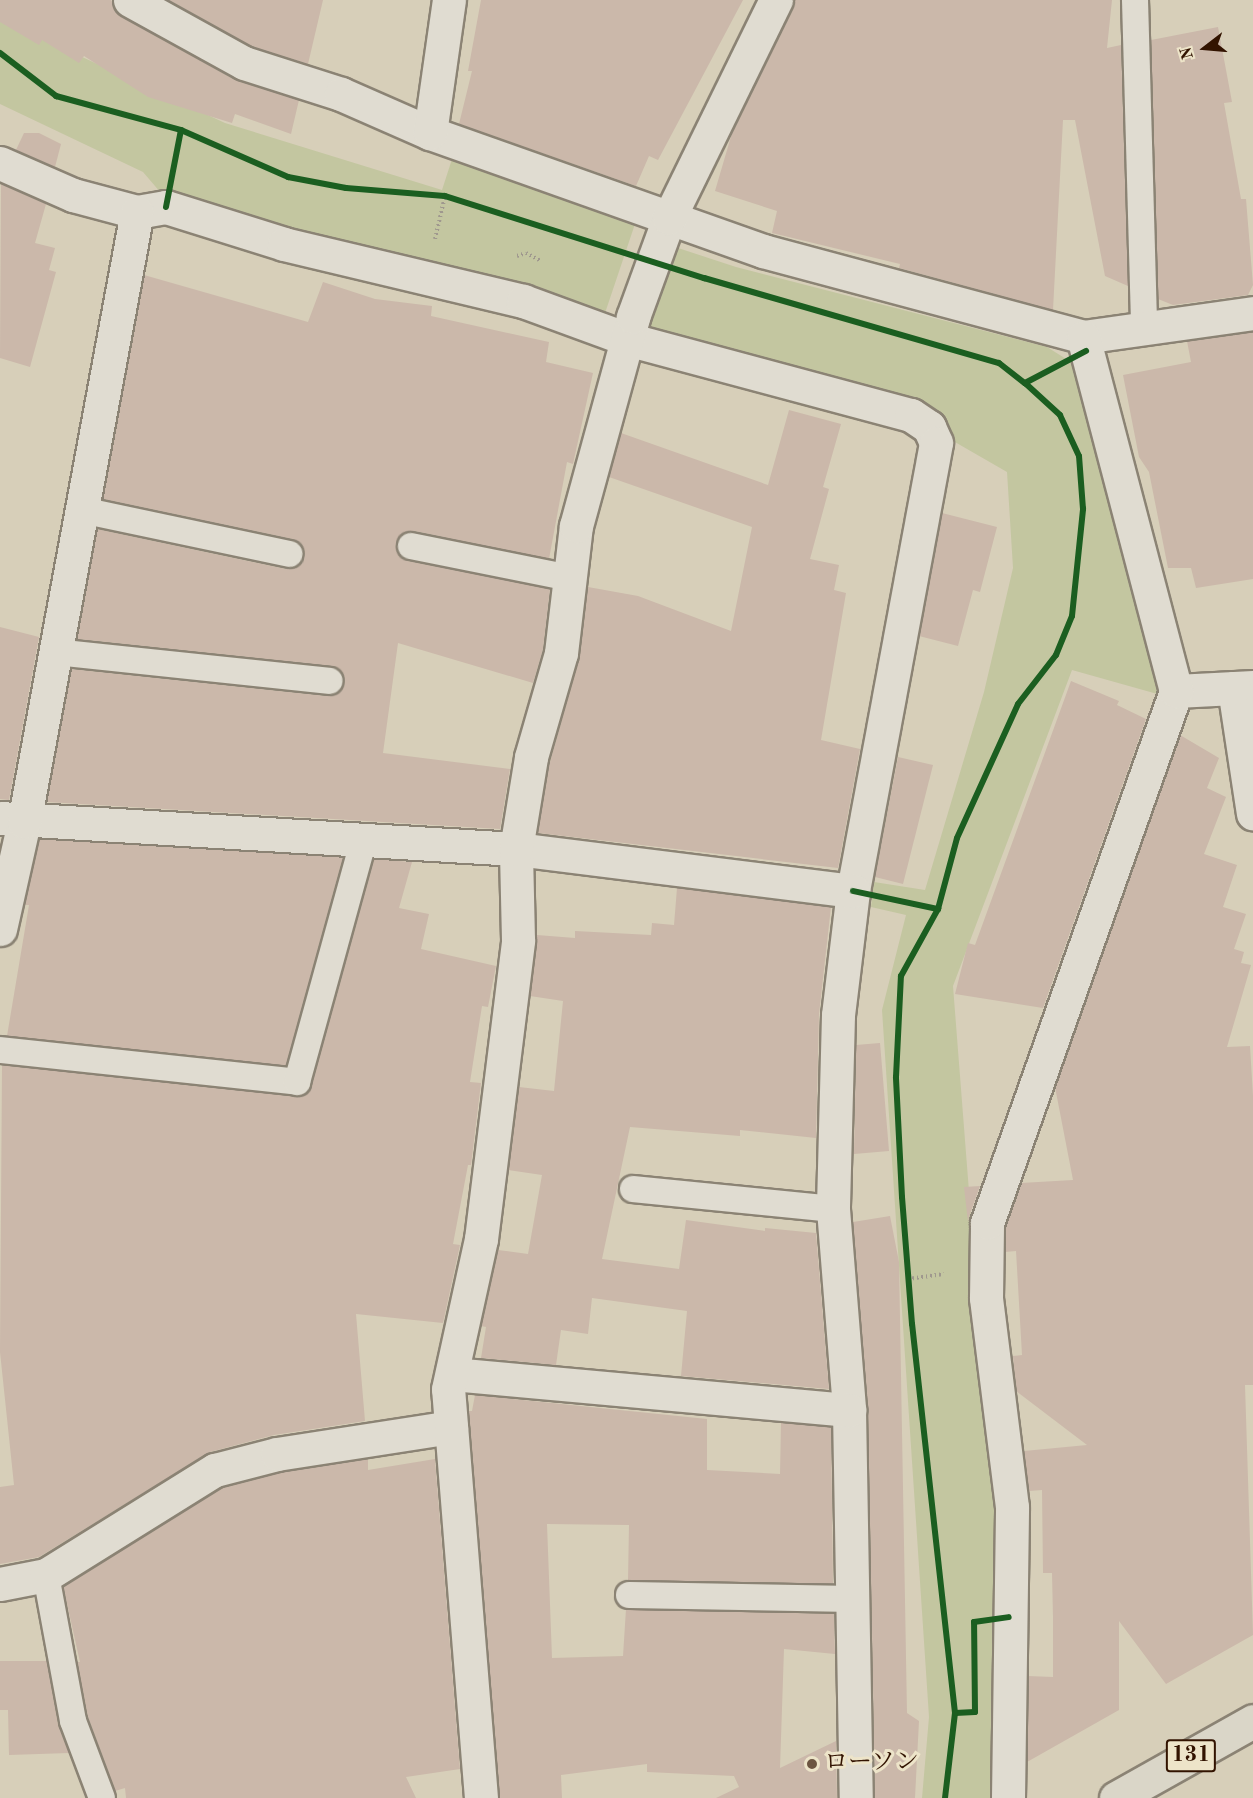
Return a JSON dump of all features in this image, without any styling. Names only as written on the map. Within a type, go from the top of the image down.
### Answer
[{"type":"highway","name":"131","points":[[1116,1798],[1253,1721]]},
{"type":"street","points":[[130,0],[244,63],[341,94],[430,133],[461,141],[664,230],[763,251],[1083,337],[1253,313]]},
{"type":"street","points":[[430,133],[449,0]]},
{"type":"street","points":[[481,1798],[448,1389],[481,1239],[518,940],[516,849],[531,758],[561,653],[576,526],[630,328],[664,230],[776,0]]},
{"type":"street","points":[[0,164],[73,195],[137,212],[166,207],[284,244],[630,328],[911,415],[929,427],[936,443],[853,891],[838,1015],[832,1209],[849,1410],[856,1798]]},
{"type":"street","points":[[0,929],[12,820],[55,652],[137,212]]},
{"type":"street","points":[[1008,1798],[1012,1507],[986,1298],[987,1223],[1176,691],[1083,337]]},
{"type":"street","points":[[1176,691],[1244,688],[1253,814]]},
{"type":"street","points":[[12,820],[364,838],[516,849],[853,891]]},
{"type":"street","points":[[452,1374],[849,1410]]},
{"type":"street","points":[[0,1584],[46,1575],[215,1470],[277,1454],[451,1427]]},
{"type":"lane","points":[[1136,0],[1144,329]]},
{"type":"lane","points":[[81,510],[289,554]]},
{"type":"lane","points":[[411,546],[570,578]]},
{"type":"lane","points":[[55,652],[329,681]]},
{"type":"lane","points":[[0,1050],[297,1082],[364,838]]},
{"type":"lane","points":[[633,1190],[832,1209]]},
{"type":"lane","points":[[46,1575],[73,1720],[102,1798]]},
{"type":"lane","points":[[629,1595],[854,1599]]},
{"type":"path","points":[[446,196],[461,141]]},
{"type":"path","points":[[434,195],[457,200]]},
{"type":"path","points":[[908,1268],[909,1291]]},
{"type":"green space","points":[[0,19],[225,123],[442,190],[453,156],[636,221],[602,322],[529,292],[161,193],[143,172],[0,104]]},
{"type":"green space","points":[[675,247],[736,267],[1047,347],[1079,367],[1168,697],[1072,670],[953,986],[972,1230],[1003,1508],[996,1798],[922,1798],[929,1717],[882,1010],[906,915],[871,907],[874,882],[925,890],[984,692],[1013,568],[1007,472],[941,434],[644,329]]},
{"type":"building","points":[[0,0],[111,0],[121,16],[235,80],[299,100],[291,134],[235,114],[232,123],[148,97],[84,56],[79,63],[42,40],[39,45],[0,22]]},
{"type":"building","points":[[169,0],[323,0],[308,64],[251,46]]},
{"type":"building","points":[[481,0],[743,0],[658,160],[649,156],[636,186],[459,124],[472,71],[468,71]]},
{"type":"building","points":[[795,0],[1112,0],[1107,48],[1121,45],[1128,286],[1105,276],[1075,120],[1063,120],[1053,310],[899,268],[900,264],[772,233],[777,211],[715,191],[732,133]]},
{"type":"building","points":[[1218,27],[1232,102],[1224,103],[1241,199],[1246,199],[1253,285],[1248,295],[1173,305],[1158,299],[1151,40]]},
{"type":"building","points":[[24,133],[39,133],[61,144],[55,167],[16,150]]},
{"type":"building","points":[[1,184],[46,204],[35,243],[55,248],[49,270],[56,272],[30,367],[0,358]]},
{"type":"building","points":[[144,275],[308,322],[323,282],[375,299],[432,306],[431,316],[549,342],[546,362],[593,373],[573,464],[567,462],[549,559],[414,531],[406,532],[396,542],[397,551],[408,561],[550,589],[543,649],[533,683],[398,643],[383,753],[510,769],[500,829],[47,802],[71,669],[327,696],[336,694],[344,683],[342,674],[331,666],[77,639],[97,529],[286,569],[300,564],[304,557],[299,543],[292,539],[103,499]]},
{"type":"building","points":[[1253,332],[1253,579],[1196,588],[1191,568],[1168,568],[1149,472],[1139,457],[1123,375],[1191,362],[1187,341]]},
{"type":"building","points":[[789,410],[841,424],[823,487],[829,489],[810,559],[839,565],[834,590],[846,593],[821,740],[860,749],[838,868],[538,833],[547,773],[579,658],[588,587],[638,596],[731,631],[752,527],[609,477],[621,433],[768,485]]},
{"type":"building","points":[[942,513],[997,527],[980,592],[973,590],[958,646],[919,636]]},
{"type":"building","points":[[0,627],[39,637],[9,800],[0,799]]},
{"type":"building","points":[[1071,681],[1119,701],[1117,705],[1146,719],[1043,1008],[955,994],[968,943],[975,945]]},
{"type":"building","points":[[1180,735],[1219,758],[1207,788],[1226,797],[1204,854],[1237,865],[1223,907],[1246,914],[1234,949],[1244,952],[1241,963],[1251,965],[1227,1047],[1250,1046],[1253,1096],[1253,1385],[1245,1385],[1253,1635],[1166,1684],[1119,1621],[1119,1710],[1027,1762],[1028,1676],[1053,1677],[1053,1618],[1052,1573],[1043,1573],[1042,1490],[1029,1491],[1024,1451],[1087,1445],[1016,1391],[1013,1356],[1022,1355],[1016,1251],[1005,1252],[1006,1226],[1021,1183],[1073,1180],[1055,1087]]},
{"type":"building","points":[[898,757],[933,765],[903,884],[875,877]]},
{"type":"building","points":[[39,839],[343,857],[286,1066],[7,1036],[29,905],[25,905]]},
{"type":"building","points":[[374,859],[412,862],[399,908],[429,914],[421,949],[496,966],[488,1007],[482,1006],[470,1082],[481,1083],[471,1165],[468,1165],[453,1244],[460,1245],[443,1323],[356,1314],[365,1421],[274,1435],[210,1452],[39,1557],[0,1564],[0,1487],[14,1485],[0,1352],[2,1065],[303,1096],[311,1086]]},
{"type":"building","points":[[677,888],[831,907],[819,1014],[816,1138],[740,1130],[740,1136],[630,1127],[602,1259],[679,1269],[686,1220],[765,1231],[765,1228],[816,1233],[829,1389],[681,1376],[687,1311],[592,1298],[588,1334],[561,1330],[556,1365],[481,1358],[486,1327],[481,1326],[498,1250],[528,1254],[542,1175],[508,1170],[519,1087],[554,1091],[563,1001],[530,996],[537,935],[575,938],[575,931],[651,935],[652,923],[674,925]]},
{"type":"building","points":[[880,1043],[889,1151],[854,1154],[856,1045]]},
{"type":"building","points":[[980,1186],[969,1217],[968,1222],[964,1187]]},
{"type":"building","points":[[890,1216],[899,1262],[907,1713],[919,1721],[915,1798],[875,1798],[868,1410],[853,1222]]},
{"type":"building","points":[[475,1395],[707,1419],[707,1470],[780,1474],[781,1423],[831,1427],[833,1584],[628,1580],[629,1525],[547,1524],[552,1658],[623,1656],[626,1609],[834,1614],[835,1654],[784,1649],[780,1768],[836,1741],[837,1798],[716,1798],[739,1787],[734,1776],[647,1772],[647,1764],[561,1775],[562,1798],[499,1798],[469,1411],[472,1411]]},
{"type":"building","points":[[368,1459],[368,1470],[435,1459],[460,1769],[406,1777],[416,1798],[126,1798],[125,1788],[115,1791],[88,1717],[77,1662],[80,1662],[63,1586],[222,1487],[281,1472]]},
{"type":"building","points":[[0,1661],[47,1661],[58,1724],[69,1753],[9,1755],[8,1710],[0,1710]]},
{"type":"cycle path","points":[[0,53],[56,96],[181,130],[288,177],[346,188],[445,196],[704,278],[999,363],[1025,383]]},
{"type":"cycle path","points":[[166,207],[181,130]]},
{"type":"cycle path","points":[[945,1798],[955,1713],[912,1324],[902,1197],[896,1077],[901,976],[938,909],[957,838],[1018,704],[1056,655],[1072,616],[1083,509],[1079,456],[1060,415],[1025,383],[1086,351]]},
{"type":"cycle path","points":[[853,891],[938,909]]},
{"type":"cycle path","points":[[955,1713],[975,1712],[974,1622],[1009,1617]]},
{"type":"place","name":"ローソン","points":[[812,1764]]}]
